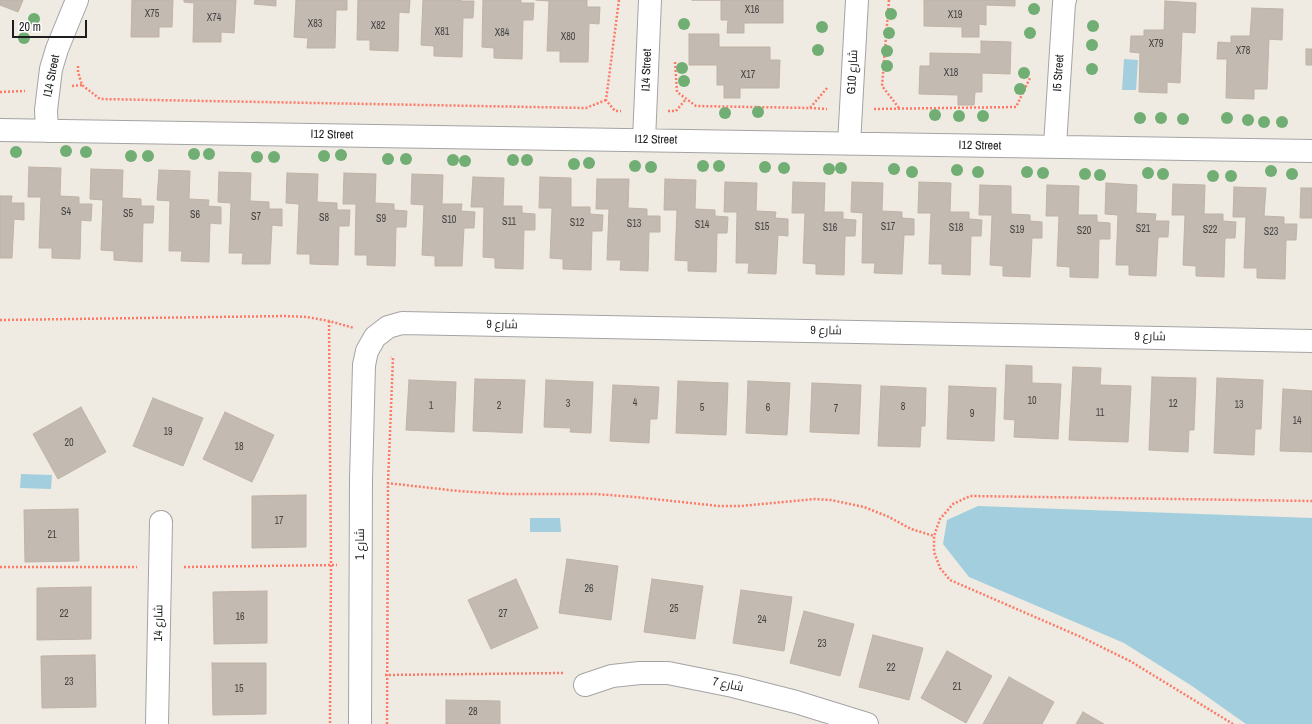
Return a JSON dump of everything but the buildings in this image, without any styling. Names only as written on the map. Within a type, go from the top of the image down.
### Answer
[{"type":"street","name":"I14 Street","points":[[47,131],[46,110],[51,69],[56,49],[77,0]]},
{"type":"street","name":"I14 Street","points":[[644,140],[650,0]]},
{"type":"street","name":"G10 شارع","points":[[849,144],[858,0]]},
{"type":"street","name":"I5 Street","points":[[1055,146],[1065,0]]},
{"type":"street","name":"I12 Street","points":[[0,130],[1312,151]]},
{"type":"street","name":"شارع 9","points":[[364,365],[367,351],[375,337],[388,327],[402,323],[1312,341]]},
{"type":"street","name":"شارع 1","points":[[360,724],[361,479],[364,365]]},
{"type":"street","name":"شارع 14","points":[[157,724],[161,522]]},
{"type":"street","name":"شارع 7","points":[[577,679],[640,673],[668,673],[732,686],[796,702],[867,724]]},
{"type":"path","points":[[889,0],[882,86],[900,109]]},
{"type":"path","points":[[675,62],[677,92],[696,106],[851,110],[1016,107],[1030,78]]},
{"type":"path","points":[[78,64],[78,72],[82,85],[100,99],[586,108],[606,100]]},
{"type":"path","points":[[810,108],[827,89],[827,82]]},
{"type":"path","points":[[0,320],[285,316],[307,317],[328,321],[375,337],[392,358],[388,483],[387,724]]},
{"type":"path","points":[[328,321],[331,565],[330,724]]},
{"type":"path","points":[[361,479],[458,491],[507,494],[596,494],[719,506],[741,506],[815,499],[831,500],[864,507],[911,528],[934,536]]},
{"type":"path","points":[[1233,724],[1130,661],[1081,637],[950,580],[940,568],[934,552],[934,536],[940,519],[953,504],[970,496],[1312,501]]},
{"type":"path","points":[[361,675],[577,679]]},
{"type":"water","points":[[1124,59],[1138,60],[1136,90],[1122,90]]},
{"type":"water","points":[[21,474],[52,475],[51,489],[20,488]]},
{"type":"water","points":[[978,506],[1312,518],[1312,724],[1246,724],[1192,686],[1124,643],[969,577],[943,544],[947,520]]},
{"type":"water","points":[[530,518],[560,518],[561,532],[530,532]]}]
